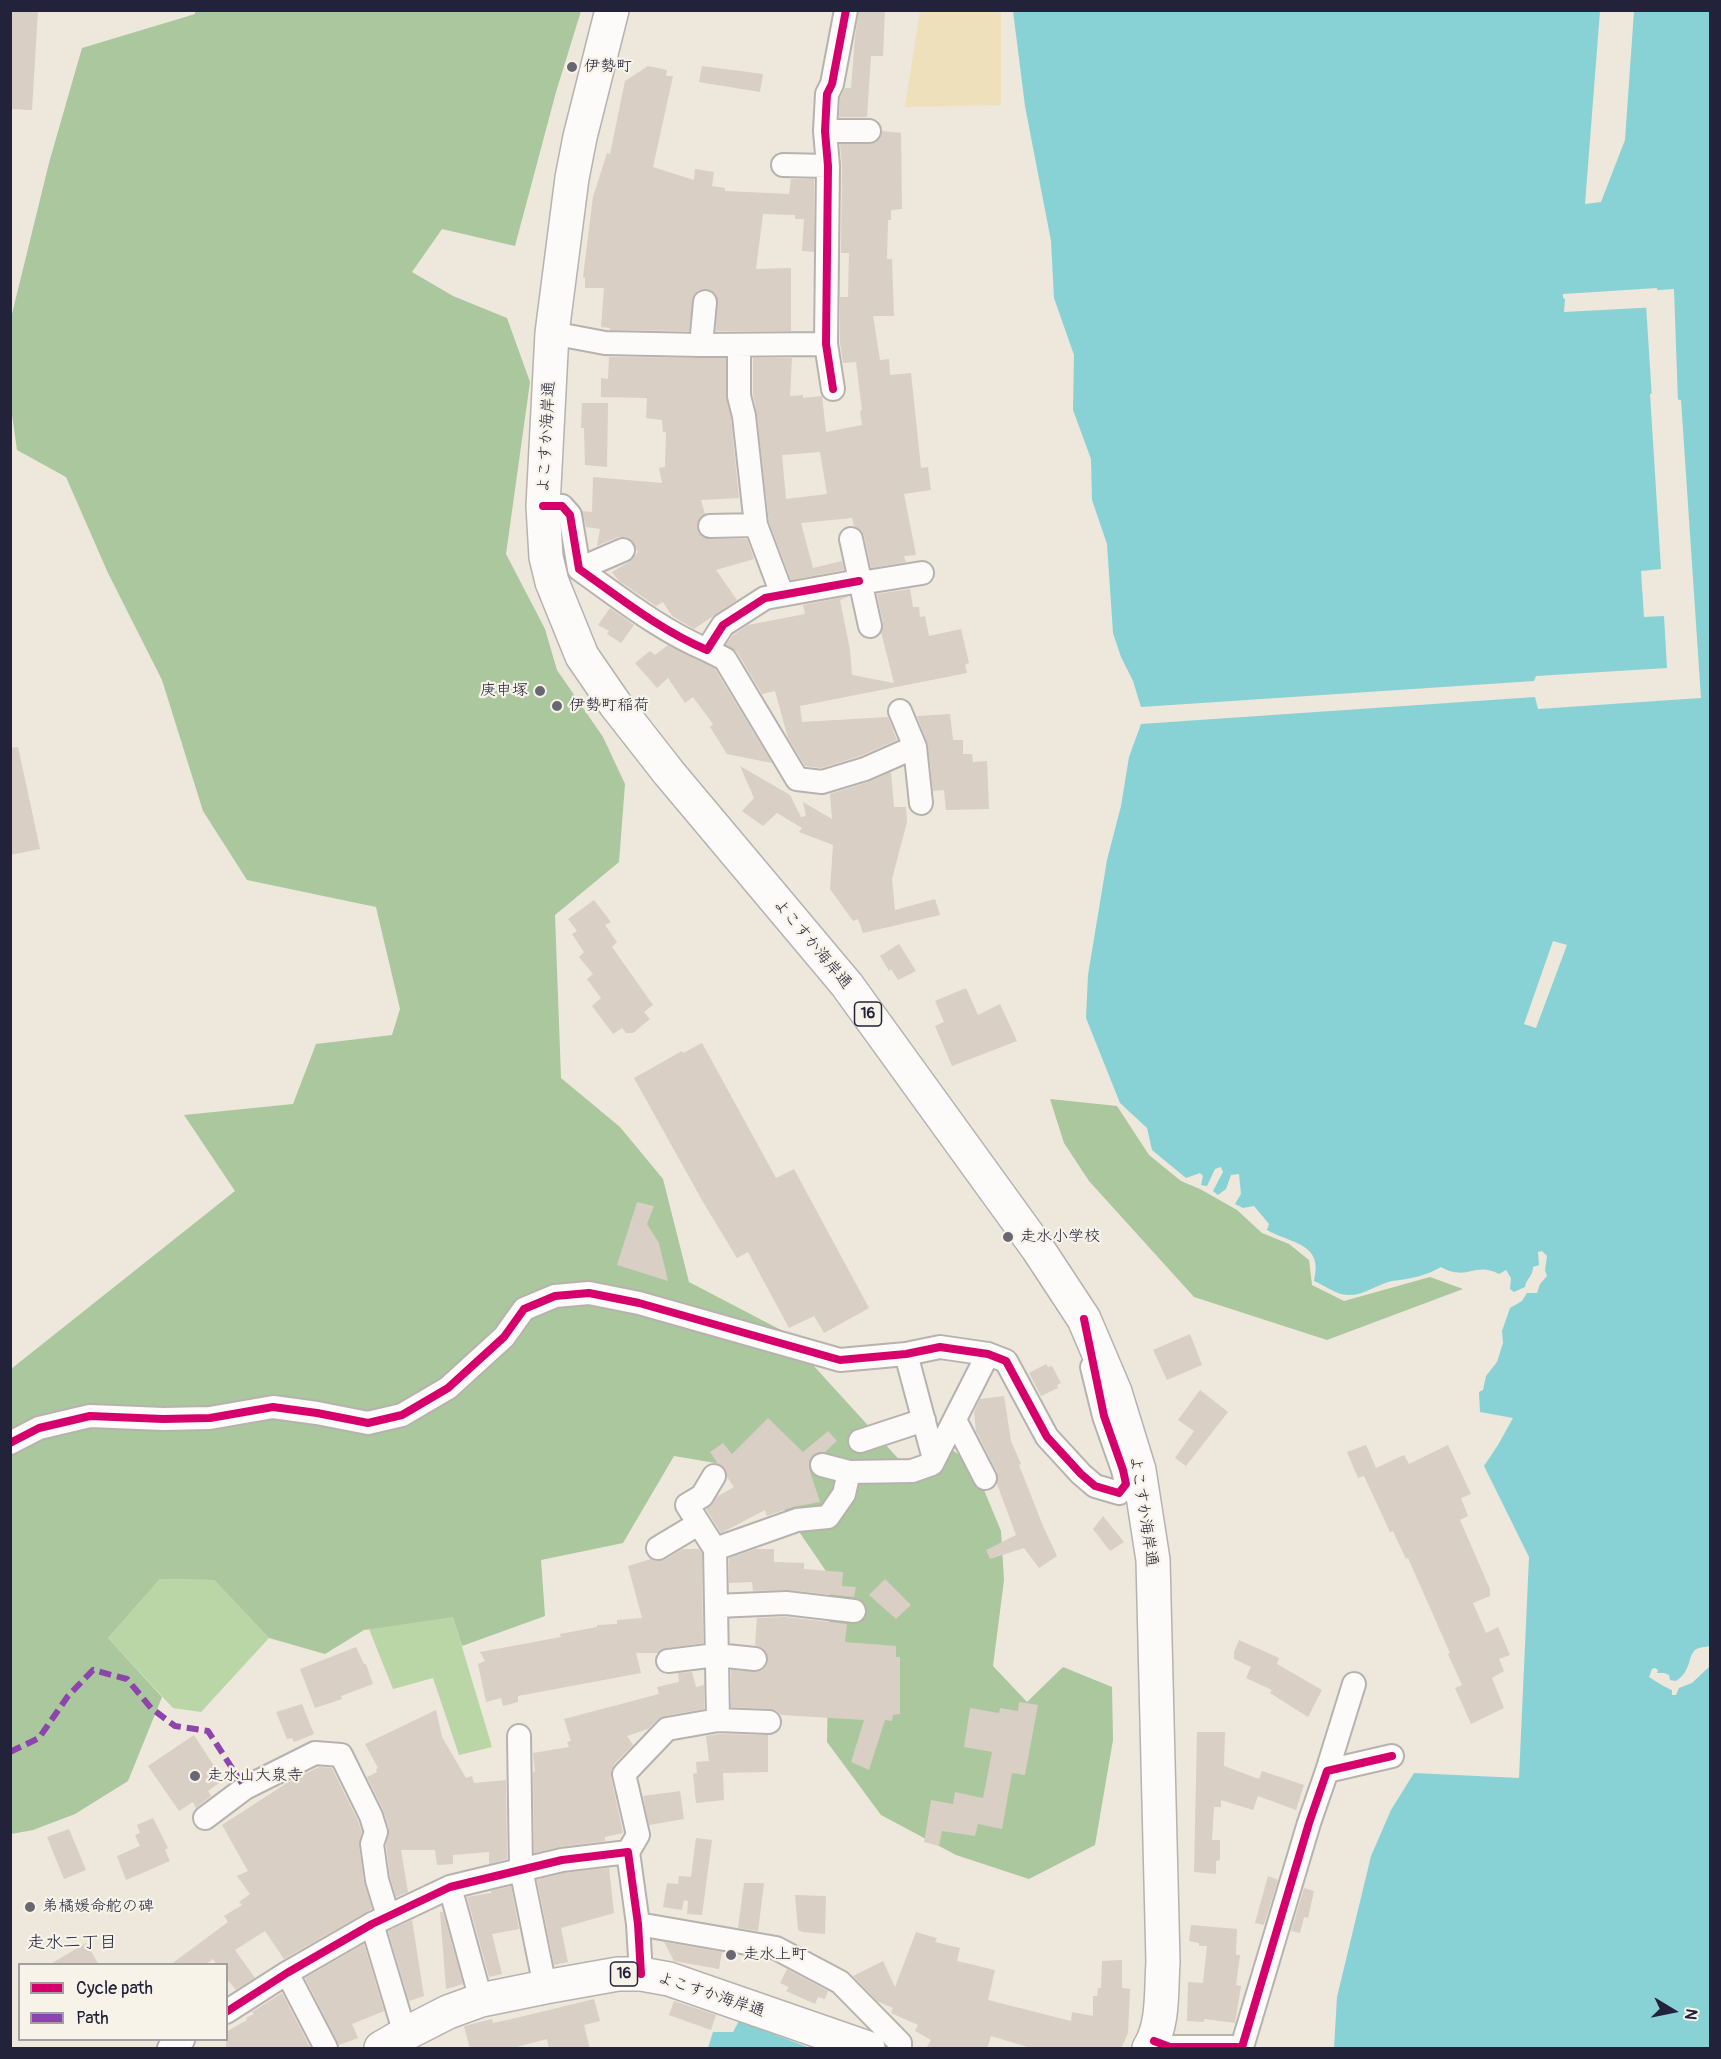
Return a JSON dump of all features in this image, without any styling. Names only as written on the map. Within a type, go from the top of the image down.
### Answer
[{"type":"highway","name":"よこすか海岸通","points":[[612,10],[572,178],[552,333],[543,506],[546,557],[552,582],[582,656],[615,704],[847,985],[1038,1249],[1083,1319],[1115,1392],[1140,1470],[1153,1560],[1163,1962],[1160,2007],[1151,2045]]},
{"type":"highway","name":"よこすか海岸通","points":[[393,2041],[448,2012],[481,2000],[618,1974],[641,1974],[669,1979],[868,2049]]},
{"type":"street","points":[[832,388],[826,344],[828,166],[825,131],[827,94],[832,84],[846,10]]},
{"type":"street","points":[[825,131],[869,131]]},
{"type":"street","points":[[783,165],[828,166]]},
{"type":"street","points":[[701,345],[705,302]]},
{"type":"street","points":[[552,333],[605,343],[826,344]]},
{"type":"street","points":[[739,345],[739,396],[744,416],[756,525],[782,594]]},
{"type":"street","points":[[543,506],[562,506],[570,515],[579,569],[644,616],[689,642],[725,659],[797,779],[822,782],[865,769],[915,747]]},
{"type":"street","points":[[710,526],[756,525]]},
{"type":"street","points":[[851,540],[870,626]]},
{"type":"street","points":[[579,569],[623,550]]},
{"type":"street","points":[[707,650],[723,625],[765,598],[922,573]]},
{"type":"street","points":[[900,711],[915,747],[921,803]]},
{"type":"street","points":[[10,1443],[39,1428],[90,1416],[210,1418],[273,1407],[368,1423],[402,1415],[448,1388],[504,1337],[524,1309],[555,1296],[589,1293],[639,1303],[840,1360],[906,1354],[940,1347],[988,1354],[1006,1361],[1047,1437],[1081,1474],[1095,1486],[1119,1492],[1126,1484],[1124,1470],[1104,1416],[1083,1319]]},
{"type":"street","points":[[906,1354],[934,1459]]},
{"type":"street","points":[[822,1465],[849,1473],[912,1471],[932,1464],[988,1354]]},
{"type":"street","points":[[860,1441],[924,1420]]},
{"type":"street","points":[[955,1420],[985,1478]]},
{"type":"street","points":[[715,1549],[797,1520],[828,1517],[844,1494],[849,1473]]},
{"type":"street","points":[[714,1476],[702,1496],[687,1505],[715,1549],[718,1720]]},
{"type":"street","points":[[658,1548],[698,1524]]},
{"type":"street","points":[[716,1606],[786,1604],[854,1611]]},
{"type":"street","points":[[668,1661],[716,1655],[755,1659]]},
{"type":"street","points":[[1151,2045],[1242,2047],[1309,1823],[1354,1684]]},
{"type":"street","points":[[641,1974],[638,1924],[627,1851],[638,1835],[624,1773],[667,1729],[718,1720],[770,1722]]},
{"type":"street","points":[[519,1736],[521,1869],[545,1987]]},
{"type":"street","points":[[205,1818],[245,1788],[315,1753],[341,1755],[371,1816],[376,1832],[372,1844],[393,2041]]},
{"type":"street","points":[[1327,1771],[1392,1756]]},
{"type":"street","points":[[230,2001],[287,1973],[380,1920],[450,1887],[562,1860],[627,1851]]},
{"type":"street","points":[[450,1887],[481,2000]]},
{"type":"street","points":[[638,1924],[776,1948],[840,1982],[900,2043],[900,2049]]},
{"type":"street","points":[[287,1973],[326,2049]]},
{"type":"green space","points":[[195,11],[581,11],[556,92],[515,246],[442,229],[412,272],[453,296],[507,318],[530,382],[506,554],[545,629],[557,670],[603,737],[625,784],[619,862],[555,915],[561,1078],[620,1127],[663,1179],[689,1282],[781,1330],[905,1466],[951,1449],[974,1466],[1001,1531],[1004,1580],[993,1666],[1027,1702],[1063,1667],[1112,1687],[1113,1740],[1095,1845],[1029,1879],[956,1855],[881,1815],[827,1742],[830,1577],[757,1470],[674,1456],[623,1543],[541,1560],[545,1616],[462,1646],[453,1617],[364,1630],[325,1654],[269,1638],[214,1580],[160,1579],[108,1638],[162,1697],[128,1781],[75,1814],[33,1830],[11,1834],[11,1369],[235,1191],[184,1115],[293,1104],[316,1044],[392,1035],[400,1009],[376,907],[247,880],[203,811],[162,680],[108,573],[66,477],[17,450],[10,400],[11,318],[49,163],[82,48],[195,14]]},
{"type":"green space","points":[[1050,1099],[1117,1106],[1149,1155],[1181,1181],[1237,1210],[1262,1233],[1289,1244],[1309,1260],[1312,1285],[1344,1301],[1430,1277],[1463,1289],[1327,1340],[1194,1297],[1089,1181],[1064,1143]]},
{"type":"green space","points":[[160,1579],[214,1580],[269,1638],[201,1712],[173,1708],[108,1638]]},
{"type":"green space","points":[[453,1617],[492,1747],[459,1755],[433,1678],[393,1689],[367,1624]]},
{"type":"sand","points":[[920,11],[1001,11],[1001,105],[905,107]]},
{"type":"water","points":[[1013,11],[1710,11],[1710,1646],[1695,1650],[1687,1669],[1676,1681],[1670,1680],[1669,1675],[1657,1673],[1658,1670],[1655,1668],[1652,1669],[1649,1677],[1672,1690],[1672,1695],[1676,1695],[1679,1688],[1692,1683],[1710,1666],[1710,2048],[1334,2048],[1337,1997],[1371,1856],[1391,1810],[1414,1773],[1519,1778],[1529,1557],[1484,1466],[1513,1418],[1480,1412],[1479,1392],[1483,1390],[1486,1376],[1497,1362],[1503,1343],[1502,1331],[1510,1308],[1522,1301],[1527,1293],[1537,1293],[1540,1284],[1547,1276],[1545,1270],[1547,1256],[1542,1251],[1538,1252],[1539,1265],[1533,1267],[1525,1287],[1514,1292],[1510,1289],[1511,1278],[1506,1270],[1499,1274],[1483,1270],[1458,1273],[1441,1267],[1423,1275],[1392,1281],[1354,1295],[1339,1293],[1314,1281],[1316,1268],[1314,1259],[1304,1246],[1267,1230],[1269,1224],[1254,1206],[1243,1208],[1235,1204],[1241,1194],[1239,1174],[1231,1175],[1226,1189],[1218,1195],[1213,1191],[1223,1172],[1221,1167],[1215,1169],[1207,1186],[1201,1185],[1203,1176],[1200,1173],[1186,1178],[1152,1150],[1147,1128],[1120,1103],[1086,1018],[1088,975],[1107,860],[1121,806],[1129,757],[1141,724],[1535,697],[1538,709],[1701,698],[1681,400],[1667,398],[1666,392],[1650,394],[1661,569],[1641,571],[1644,617],[1664,616],[1667,668],[1536,676],[1534,681],[1141,707],[1113,633],[1107,544],[1092,500],[1091,459],[1073,410],[1074,355],[1054,298],[1051,241],[1025,106]],"holes":[[[1657,288],[1659,307],[1564,312],[1563,294]]]},
{"type":"water","points":[[739,2021],[810,2048],[708,2048],[713,2032],[733,2032]]},
{"type":"pier","points":[[1600,11],[1634,11],[1625,140],[1601,202],[1585,204]]},
{"type":"pier","points":[[1674,289],[1678,402],[1666,401],[1664,396],[1653,396],[1663,571],[1646,305],[1568,310],[1656,304],[1655,291],[1585,295]]},
{"type":"pier","points":[[1553,941],[1567,945],[1536,1028],[1524,1024]]},
{"type":"building","points":[[10,10],[38,10],[32,110],[10,109]]},
{"type":"building","points":[[859,10],[885,10],[883,56],[871,56],[867,117],[839,117],[840,98],[845,88],[851,88]]},
{"type":"building","points":[[648,66],[667,70],[666,76],[673,76],[653,167],[694,180],[695,169],[714,172],[712,186],[725,188],[725,191],[789,194],[791,179],[814,179],[814,252],[802,251],[804,219],[795,219],[795,215],[763,214],[756,269],[791,268],[791,331],[716,331],[717,297],[712,291],[706,289],[699,290],[694,295],[689,331],[610,330],[610,328],[601,327],[604,288],[585,288],[583,277],[593,197],[607,153],[610,154],[625,81]]},
{"type":"building","points":[[702,66],[763,74],[760,92],[699,82]]},
{"type":"building","points":[[882,131],[901,133],[902,209],[891,210],[891,220],[888,220],[887,259],[892,259],[894,316],[873,316],[880,360],[889,359],[890,375],[911,373],[921,468],[928,467],[931,490],[904,494],[916,555],[904,556],[906,562],[871,568],[864,536],[861,530],[854,526],[852,518],[801,523],[813,568],[842,561],[844,570],[791,580],[769,522],[753,394],[753,358],[792,358],[790,396],[803,395],[803,398],[822,396],[826,432],[862,425],[856,362],[843,363],[840,343],[840,297],[848,297],[849,253],[841,253],[840,144],[875,143]],"holes":[[[820,452],[827,494],[786,499],[782,455]]]},
{"type":"building","points":[[609,357],[726,358],[726,396],[731,418],[739,498],[701,500],[705,514],[699,519],[697,527],[703,537],[710,539],[747,539],[754,559],[716,570],[737,600],[694,629],[672,616],[663,602],[656,606],[619,581],[612,572],[629,562],[638,552],[631,540],[618,537],[597,546],[600,529],[586,527],[582,511],[592,512],[593,477],[662,483],[659,468],[665,467],[666,432],[663,432],[662,420],[646,418],[647,398],[601,397],[601,378],[608,379]]},
{"type":"building","points":[[582,403],[608,403],[607,467],[585,465],[584,428],[581,428]]},
{"type":"building","points":[[910,589],[913,607],[919,607],[920,617],[925,616],[929,636],[961,629],[969,663],[965,665],[967,673],[800,706],[802,722],[888,717],[897,740],[860,756],[821,768],[805,766],[788,738],[775,691],[762,694],[737,652],[726,645],[733,635],[748,625],[805,614],[803,605],[850,596],[840,600],[850,650],[852,675],[894,683],[881,632],[883,623],[877,594]]},
{"type":"building","points":[[610,608],[634,625],[621,643],[607,634],[609,631],[598,625]]},
{"type":"building","points":[[668,645],[715,669],[772,763],[727,754],[710,727],[713,724],[693,697],[685,703],[668,678],[657,688],[635,663],[650,651],[655,655]]},
{"type":"building","points":[[950,714],[953,740],[963,740],[963,754],[972,754],[973,762],[987,761],[989,809],[946,810],[944,790],[933,791],[928,745],[917,716]]},
{"type":"building","points":[[18,747],[40,849],[10,855],[10,748]]},
{"type":"building","points":[[740,766],[790,795],[801,817],[806,816],[803,802],[832,819],[830,794],[869,782],[891,772],[894,807],[906,807],[907,822],[892,879],[895,910],[935,899],[940,915],[863,933],[858,919],[853,921],[830,889],[833,845],[799,832],[802,828],[777,813],[763,826],[742,811],[754,798]]},
{"type":"building","points":[[594,900],[611,922],[605,925],[617,942],[612,947],[653,1005],[644,1012],[650,1019],[633,1033],[626,1033],[622,1028],[613,1034],[592,1006],[601,998],[587,979],[593,974],[579,957],[584,952],[572,934],[577,931],[568,919]]},
{"type":"building","points":[[899,944],[916,971],[898,980],[880,956]]},
{"type":"building","points":[[966,988],[978,1015],[1000,1004],[1017,1041],[952,1066],[935,1026],[944,1022],[935,1001]]},
{"type":"building","points":[[702,1043],[776,1178],[794,1169],[869,1308],[824,1333],[814,1316],[789,1328],[748,1252],[737,1258],[634,1078],[682,1051],[683,1053]]},
{"type":"building","points":[[637,1202],[654,1206],[647,1224],[659,1243],[668,1281],[617,1265]]},
{"type":"building","points":[[1190,1334],[1202,1365],[1167,1380],[1153,1350]]},
{"type":"building","points":[[1046,1364],[1048,1367],[1052,1366],[1061,1383],[1057,1385],[1058,1388],[1041,1396],[1029,1373]]},
{"type":"building","points":[[1200,1390],[1228,1412],[1186,1466],[1175,1458],[1194,1431],[1178,1420]]},
{"type":"building","points":[[1004,1396],[1011,1441],[1043,1526],[1057,1556],[1039,1568],[1024,1548],[990,1559],[986,1550],[1016,1535],[997,1484],[997,1472],[976,1431],[974,1412],[980,1399]]},
{"type":"building","points":[[768,1418],[803,1452],[828,1431],[837,1441],[825,1452],[813,1455],[809,1461],[809,1468],[820,1502],[793,1507],[767,1516],[765,1510],[721,1533],[706,1509],[718,1496],[734,1487],[725,1469],[718,1464],[710,1452],[723,1443],[732,1454]]},
{"type":"building","points":[[1366,1445],[1376,1468],[1404,1455],[1409,1464],[1448,1445],[1471,1494],[1461,1498],[1468,1516],[1460,1520],[1490,1589],[1490,1596],[1473,1603],[1486,1633],[1498,1627],[1510,1655],[1499,1659],[1504,1671],[1492,1678],[1504,1708],[1471,1724],[1455,1688],[1462,1685],[1448,1654],[1450,1653],[1408,1558],[1406,1559],[1393,1531],[1390,1532],[1364,1476],[1358,1478],[1347,1452]]},
{"type":"building","points":[[1103,1516],[1124,1542],[1110,1551],[1093,1529]]},
{"type":"building","points":[[683,1549],[699,1549],[702,1553],[703,1643],[666,1648],[658,1653],[636,1653],[641,1673],[518,1696],[518,1702],[503,1706],[501,1698],[486,1702],[478,1664],[485,1661],[480,1652],[561,1637],[560,1634],[597,1627],[597,1625],[617,1624],[617,1620],[642,1618],[628,1566],[651,1559],[664,1560]]},
{"type":"building","points":[[755,1549],[774,1549],[774,1562],[804,1563],[804,1569],[843,1572],[842,1586],[856,1587],[854,1597],[787,1590],[753,1591],[752,1582],[729,1583],[729,1558]]},
{"type":"building","points":[[885,1579],[911,1605],[896,1619],[869,1595]]},
{"type":"building","points":[[785,1617],[847,1624],[845,1642],[896,1646],[896,1657],[900,1657],[900,1714],[893,1715],[892,1721],[885,1720],[869,1770],[851,1762],[864,1720],[781,1715],[770,1709],[731,1707],[731,1670],[760,1671],[766,1667],[768,1661],[763,1648],[755,1645],[757,1618]]},
{"type":"building","points":[[1239,1640],[1279,1658],[1277,1664],[1322,1690],[1308,1717],[1270,1693],[1272,1690],[1246,1678],[1251,1667],[1234,1659]]},
{"type":"building","points":[[356,1647],[366,1664],[373,1684],[341,1696],[342,1699],[315,1708],[300,1669]]},
{"type":"building","points":[[692,1672],[696,1687],[704,1685],[704,1709],[665,1716],[648,1729],[627,1736],[633,1745],[611,1770],[623,1833],[605,1837],[605,1841],[534,1853],[533,1772],[535,1772],[533,1753],[569,1747],[567,1742],[571,1741],[564,1719],[659,1694],[657,1687],[679,1682],[678,1673]]},
{"type":"building","points":[[1019,1702],[1038,1705],[1025,1775],[1012,1773],[1002,1829],[978,1824],[975,1836],[942,1831],[939,1846],[924,1842],[931,1800],[953,1804],[955,1792],[983,1798],[992,1752],[964,1747],[970,1708],[999,1713],[1000,1708],[1018,1711]]},
{"type":"building","points":[[302,1704],[314,1734],[294,1742],[292,1738],[287,1739],[276,1712]]},
{"type":"building","points":[[436,1710],[442,1737],[466,1778],[472,1776],[474,1783],[506,1780],[507,1859],[489,1864],[489,1852],[453,1855],[453,1864],[437,1865],[435,1850],[401,1850],[408,1892],[396,1897],[390,1877],[386,1845],[389,1828],[367,1777],[377,1772],[378,1768],[365,1744]]},
{"type":"building","points":[[1197,1732],[1225,1732],[1224,1766],[1259,1779],[1262,1771],[1304,1785],[1296,1810],[1258,1796],[1253,1810],[1221,1800],[1221,1807],[1214,1807],[1212,1840],[1220,1840],[1220,1860],[1216,1861],[1216,1874],[1194,1872]]},
{"type":"building","points":[[194,1735],[223,1780],[208,1791],[211,1796],[196,1808],[193,1802],[179,1811],[148,1766]]},
{"type":"building","points":[[768,1735],[768,1772],[723,1773],[724,1800],[696,1803],[693,1774],[697,1773],[696,1762],[709,1761],[706,1736]]},
{"type":"building","points":[[319,1767],[332,1768],[362,1832],[359,1846],[364,1882],[372,1909],[284,1959],[265,1931],[235,1950],[255,1978],[236,1990],[228,1980],[228,1963],[216,1963],[213,1959],[208,1963],[173,1963],[228,1922],[224,1916],[242,1905],[239,1902],[250,1894],[237,1876],[248,1871],[222,1825],[290,1781]]},
{"type":"building","points":[[680,1791],[684,1819],[649,1825],[643,1796]]},
{"type":"building","points":[[153,1818],[168,1848],[165,1850],[170,1861],[126,1880],[117,1856],[140,1846],[135,1835],[140,1833],[137,1825]]},
{"type":"building","points":[[69,1829],[86,1870],[64,1879],[47,1837]]},
{"type":"building","points":[[696,1838],[712,1840],[702,1915],[687,1914],[688,1901],[684,1900],[682,1910],[663,1907],[667,1883],[678,1884],[679,1876],[691,1877]]},
{"type":"building","points":[[609,1868],[614,1913],[561,1928],[568,1962],[554,1965],[537,1880],[564,1873]]},
{"type":"building","points":[[1268,1876],[1278,1880],[1264,1925],[1255,1923]]},
{"type":"building","points":[[744,1883],[764,1883],[758,1931],[738,1928]]},
{"type":"building","points":[[511,1886],[519,1929],[492,1934],[502,1974],[489,1977],[467,1897],[491,1893],[491,1891]]},
{"type":"building","points":[[1304,1888],[1314,1891],[1308,1918],[1304,1917],[1300,1933],[1291,1931]]},
{"type":"building","points":[[795,1895],[826,1896],[825,1934],[798,1930]]},
{"type":"building","points":[[440,1912],[443,1912],[463,1984],[446,1989]]},
{"type":"building","points":[[412,1920],[424,1996],[409,2001],[388,1931]]},
{"type":"building","points":[[1191,1925],[1237,1929],[1236,1955],[1240,1955],[1236,1985],[1241,1986],[1235,2023],[1204,2019],[1204,2022],[1187,2021],[1188,1982],[1203,1983],[1207,1946],[1199,1946],[1199,1943],[1189,1941]]},
{"type":"building","points":[[916,1932],[937,1938],[935,1942],[960,1948],[957,1961],[995,1970],[988,2000],[1071,2021],[1072,2012],[1093,2016],[1093,1996],[1097,1996],[1098,1988],[1101,1988],[1102,1961],[1122,1960],[1122,1988],[1130,1989],[1128,2033],[1121,2049],[1034,2049],[991,2036],[987,2049],[926,2049],[931,2040],[915,2031],[918,2025],[891,2013],[893,2008],[877,2001],[853,1976],[883,1961],[895,1987]]},
{"type":"building","points":[[664,1942],[722,1952],[719,1969],[674,1961]]},
{"type":"building","points":[[86,1943],[98,1963],[52,1963]]},
{"type":"building","points":[[364,1944],[384,2011],[352,2024],[358,2038],[339,2045],[305,1978]]},
{"type":"building","points":[[787,1969],[828,1991],[825,1999],[818,1997],[815,2004],[786,1991],[789,1987],[780,1983]]},
{"type":"building","points":[[282,1993],[311,2049],[226,2049],[228,2031],[247,2020],[246,2018],[254,2014],[252,2012]]},
{"type":"building","points":[[594,1999],[600,2021],[584,2025],[590,2049],[549,2049],[547,2039],[509,2049],[470,2049],[464,2026],[492,2019],[493,2023]]},
{"type":"building","points":[[674,2001],[716,2015],[711,2030],[669,2015]]},
{"type":"marked path","points":[[10,1752],[39,1738],[68,1696],[93,1670],[127,1679],[151,1708],[175,1726],[208,1731],[245,1788]]},
{"type":"cycle path","points":[[833,389],[826,344],[828,166],[825,131],[827,94],[832,84],[846,10]]},
{"type":"cycle path","points":[[543,506],[562,506],[570,515],[579,569],[657,623],[707,650],[723,625],[765,598],[859,581]]},
{"type":"cycle path","points":[[10,1443],[39,1428],[90,1416],[210,1418],[273,1407],[368,1423],[402,1415],[448,1388],[504,1337],[524,1309],[555,1296],[589,1293],[639,1303],[840,1360],[906,1354],[940,1347],[988,1354],[1006,1361],[1047,1437],[1081,1474],[1095,1486],[1119,1493],[1126,1484],[1104,1416],[1084,1319]]},
{"type":"cycle path","points":[[1154,2041],[1170,2047],[1242,2047],[1309,1823],[1327,1771],[1392,1756]]},
{"type":"cycle path","points":[[228,2011],[287,1973],[372,1924],[450,1887],[562,1860],[628,1852],[638,1924],[641,1974]]},
{"type":"place","name":"伊勢町","points":[[572,67]]},
{"type":"place","name":"庚申塚","points":[[540,691]]},
{"type":"place","name":"伊勢町稲荷","points":[[557,706]]},
{"type":"place","name":"走水小学校","points":[[1008,1237]]},
{"type":"place","name":"走水山大泉寺","points":[[195,1776]]},
{"type":"place","name":"弟橘媛命舵の碑","points":[[30,1907]]},
{"type":"place","name":"走水上町","points":[[731,1955]]},
{"type":"district","name":"走水二丁目","points":[[72,1943]]}]
